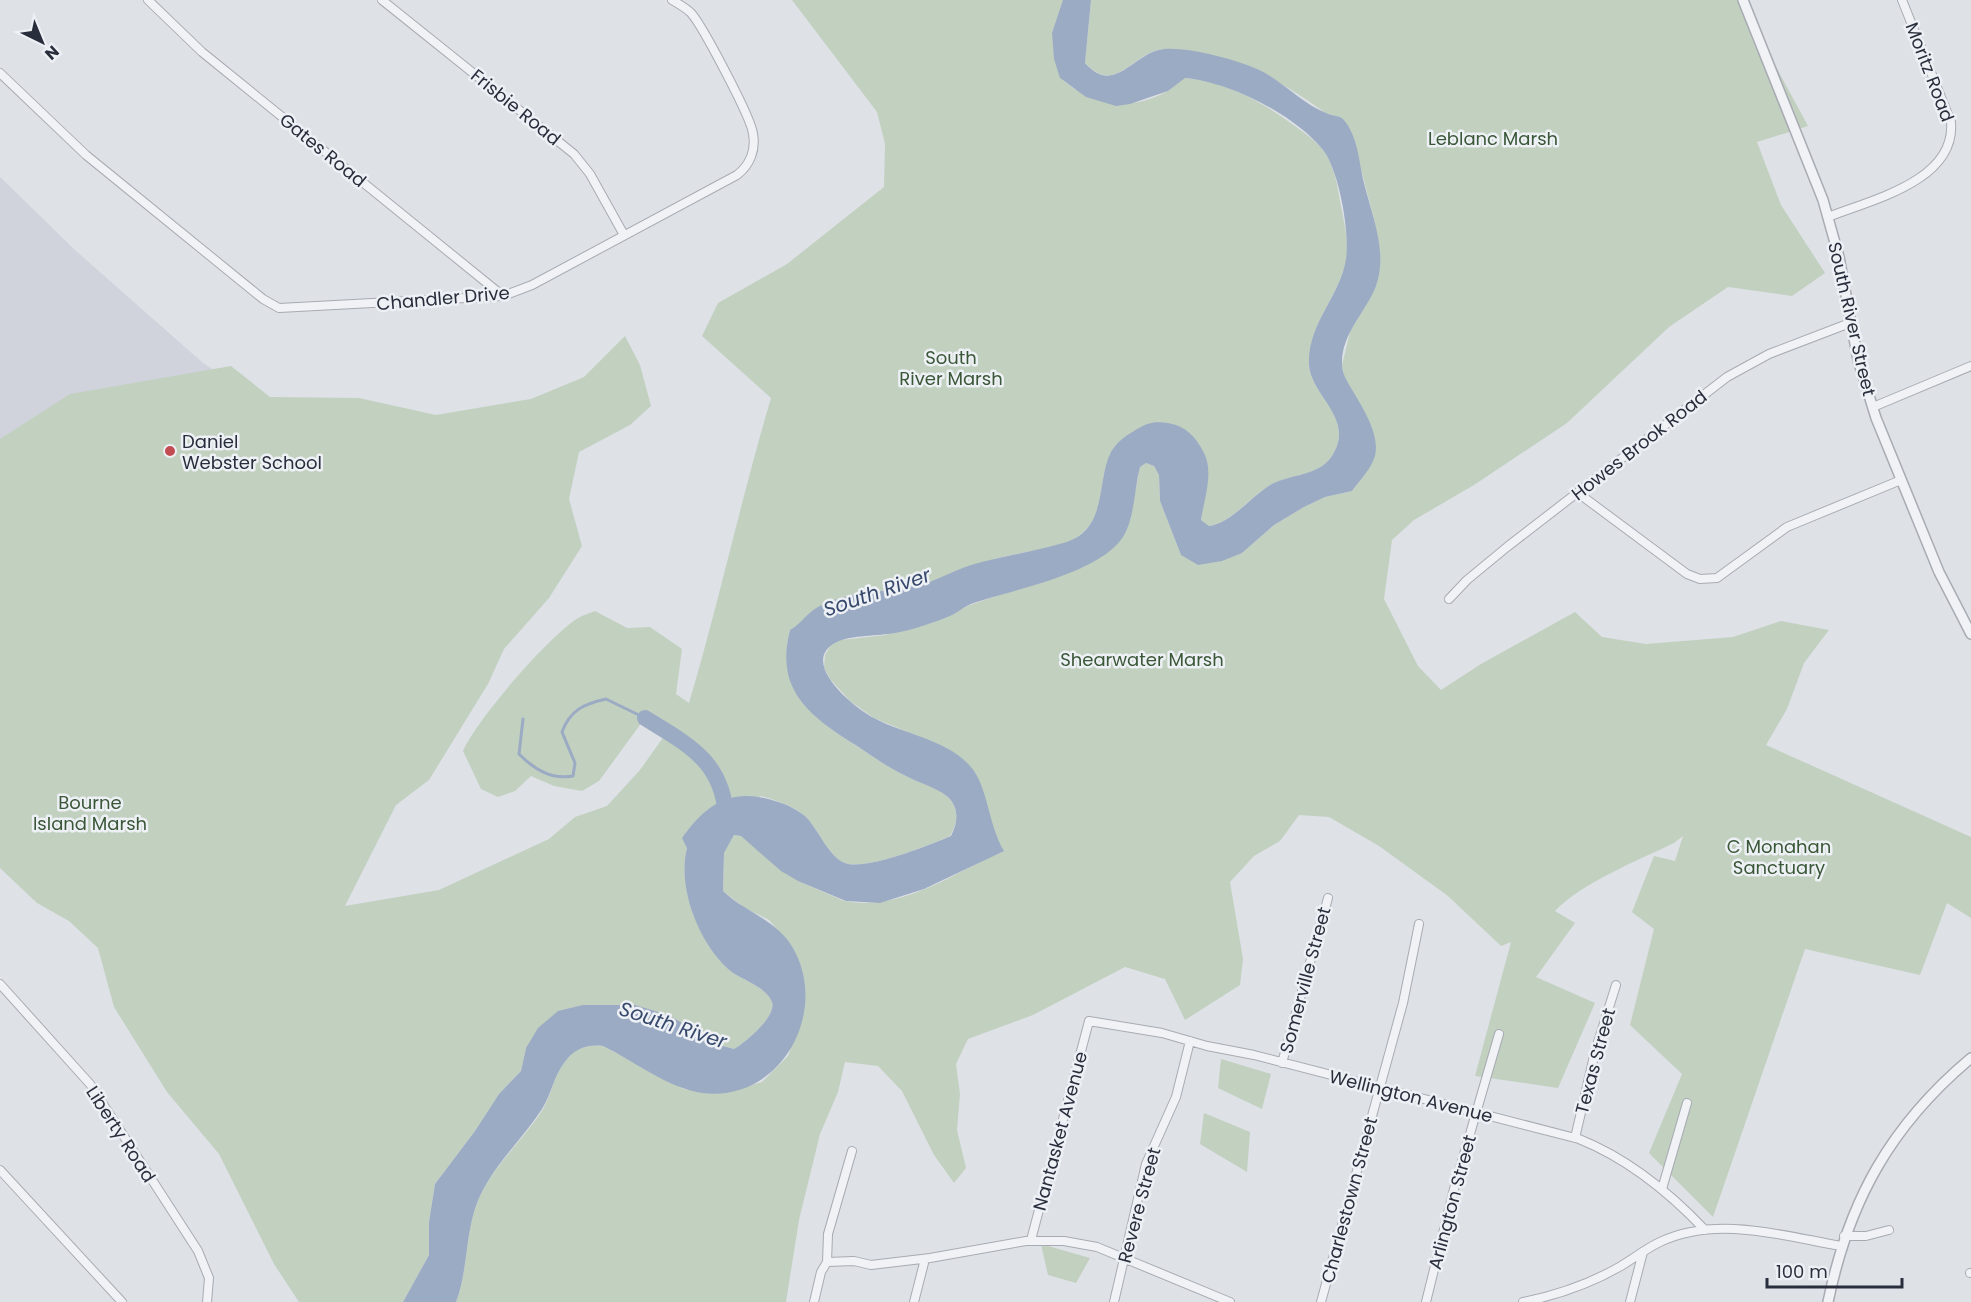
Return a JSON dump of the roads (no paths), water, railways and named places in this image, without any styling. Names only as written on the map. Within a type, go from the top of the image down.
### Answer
[{"type":"street","name":"Gates Road","points":[[148,0],[210,59],[503,296]]},
{"type":"street","name":"Frisbie Road","points":[[382,0],[574,154],[590,174],[624,235]]},
{"type":"street","name":"Chandler Drive","points":[[0,73],[86,155],[263,299],[279,308],[503,296],[526,288],[737,175],[748,165],[754,147],[752,126],[695,18],[672,0]]},
{"type":"street","name":"South River Street","points":[[1743,0],[1828,217],[1839,257],[1850,323],[1873,407],[1950,596],[1971,634]]},
{"type":"street","name":"Moritz Road","points":[[1828,217],[1910,184],[1941,159],[1950,142],[1951,122],[1902,0]]},
{"type":"street","name":"Howes Brook Road","points":[[1449,599],[1467,580],[1693,401],[1734,373],[1769,354],[1850,323]]},
{"type":"street","points":[[1873,407],[1971,366]]},
{"type":"street","points":[[1578,493],[1687,574],[1708,580],[1725,573],[1787,527],[1901,480]]},
{"type":"street","name":"Somerville Street","points":[[1282,1063],[1328,898]]},
{"type":"street","name":"Charlestown Street","points":[[1321,1302],[1407,988],[1419,924]]},
{"type":"street","name":"Liberty Road","points":[[0,984],[90,1084],[198,1251],[209,1278],[207,1302]]},
{"type":"street","name":"Texas Street","points":[[1575,1138],[1595,1052],[1616,985]]},
{"type":"street","name":"Wellington Avenue","points":[[1089,1021],[1162,1033],[1575,1138],[1602,1148],[1634,1167],[1662,1189],[1705,1230]]},
{"type":"street","name":"Nantasket Avenue","points":[[1030,1240],[1089,1021]]},
{"type":"street","name":"Arlington Street","points":[[1426,1302],[1475,1112],[1499,1034]]},
{"type":"street","name":"Revere Street","points":[[1114,1302],[1146,1164],[1176,1097],[1190,1041]]},
{"type":"street","points":[[1828,1302],[1842,1241],[1866,1187],[1890,1146],[1924,1102],[1971,1058]]},
{"type":"street","points":[[1662,1189],[1687,1103]]},
{"type":"street","points":[[814,1302],[821,1272],[827,1262],[828,1234],[852,1151]]},
{"type":"street","points":[[0,1170],[122,1302]]},
{"type":"street","points":[[1527,1302],[1574,1289],[1661,1242],[1705,1230],[1751,1231],[1842,1241],[1889,1230]]},
{"type":"street","points":[[827,1262],[854,1261],[872,1265],[925,1259],[1030,1240],[1083,1244],[1124,1258],[1230,1302]]},
{"type":"street","points":[[1630,1302],[1643,1252]]},
{"type":"street","points":[[914,1302],[925,1259]]},
{"type":"water","name":"South River","points":[[1063,0],[1091,0],[1085,63],[1096,72],[1106,76],[1115,74],[1143,57],[1164,49],[1211,54],[1248,65],[1266,74],[1317,109],[1343,119],[1348,126],[1355,141],[1378,234],[1380,260],[1376,286],[1345,343],[1342,364],[1346,379],[1373,431],[1376,448],[1373,461],[1352,491],[1325,497],[1304,507],[1274,525],[1242,553],[1222,561],[1198,565],[1181,555],[1160,501],[1159,475],[1154,466],[1146,463],[1140,467],[1132,512],[1123,537],[1111,550],[1095,561],[1053,579],[971,604],[952,615],[924,626],[895,633],[843,640],[826,650],[823,660],[826,672],[843,695],[854,705],[886,724],[941,745],[965,761],[974,771],[979,779],[995,831],[1004,851],[924,889],[880,903],[846,901],[798,881],[781,871],[741,836],[734,835],[724,853],[723,891],[769,923],[786,938],[793,948],[803,973],[805,999],[801,1025],[791,1049],[775,1069],[754,1084],[730,1092],[702,1093],[664,1080],[603,1046],[586,1047],[577,1051],[561,1068],[542,1109],[498,1166],[483,1190],[473,1215],[463,1278],[456,1302],[403,1302],[429,1255],[429,1222],[435,1184],[475,1131],[499,1094],[521,1071],[526,1048],[538,1028],[558,1011],[583,1005],[635,1005],[668,1015],[723,1046],[734,1049],[752,1035],[770,1014],[772,1002],[769,996],[728,969],[708,944],[692,913],[685,879],[687,848],[682,838],[701,815],[711,807],[733,797],[760,797],[779,802],[807,818],[829,850],[839,860],[854,865],[898,856],[951,836],[955,827],[956,812],[949,798],[898,772],[840,735],[811,713],[800,700],[787,670],[786,651],[790,630],[818,607],[841,598],[922,584],[971,565],[1052,546],[1078,537],[1088,528],[1099,504],[1111,452],[1124,437],[1147,424],[1163,422],[1174,424],[1190,433],[1201,447],[1207,461],[1208,477],[1201,520],[1209,526],[1226,520],[1272,484],[1312,471],[1326,463],[1332,456],[1338,442],[1339,430],[1336,419],[1312,377],[1309,365],[1313,336],[1343,273],[1346,259],[1345,218],[1329,159],[1311,137],[1278,112],[1240,93],[1202,81],[1185,78],[1168,91],[1130,104],[1116,106],[1086,97],[1060,78],[1054,59],[1052,33]]},
{"type":"waterway","points":[[523,719],[519,754],[543,772],[565,777],[573,776],[575,763],[562,732],[569,718],[579,709],[606,699],[645,718]]},
{"type":"waterway","points":[[645,718],[688,746],[710,768],[718,782],[726,817]]},
{"type":"place","name":"Daniel Webster School","points":[[170,451]]},
{"type":"park label","name":"Leblanc Marsh","points":[[1493,138]]},
{"type":"park label","name":"South River Marsh","points":[[951,367]]},
{"type":"park label","name":"Shearwater Marsh","points":[[1142,659]]},
{"type":"park label","name":"Bourne Island Marsh","points":[[90,812]]},
{"type":"park label","name":"C Monahan Sanctuary","points":[[1779,856]]}]
